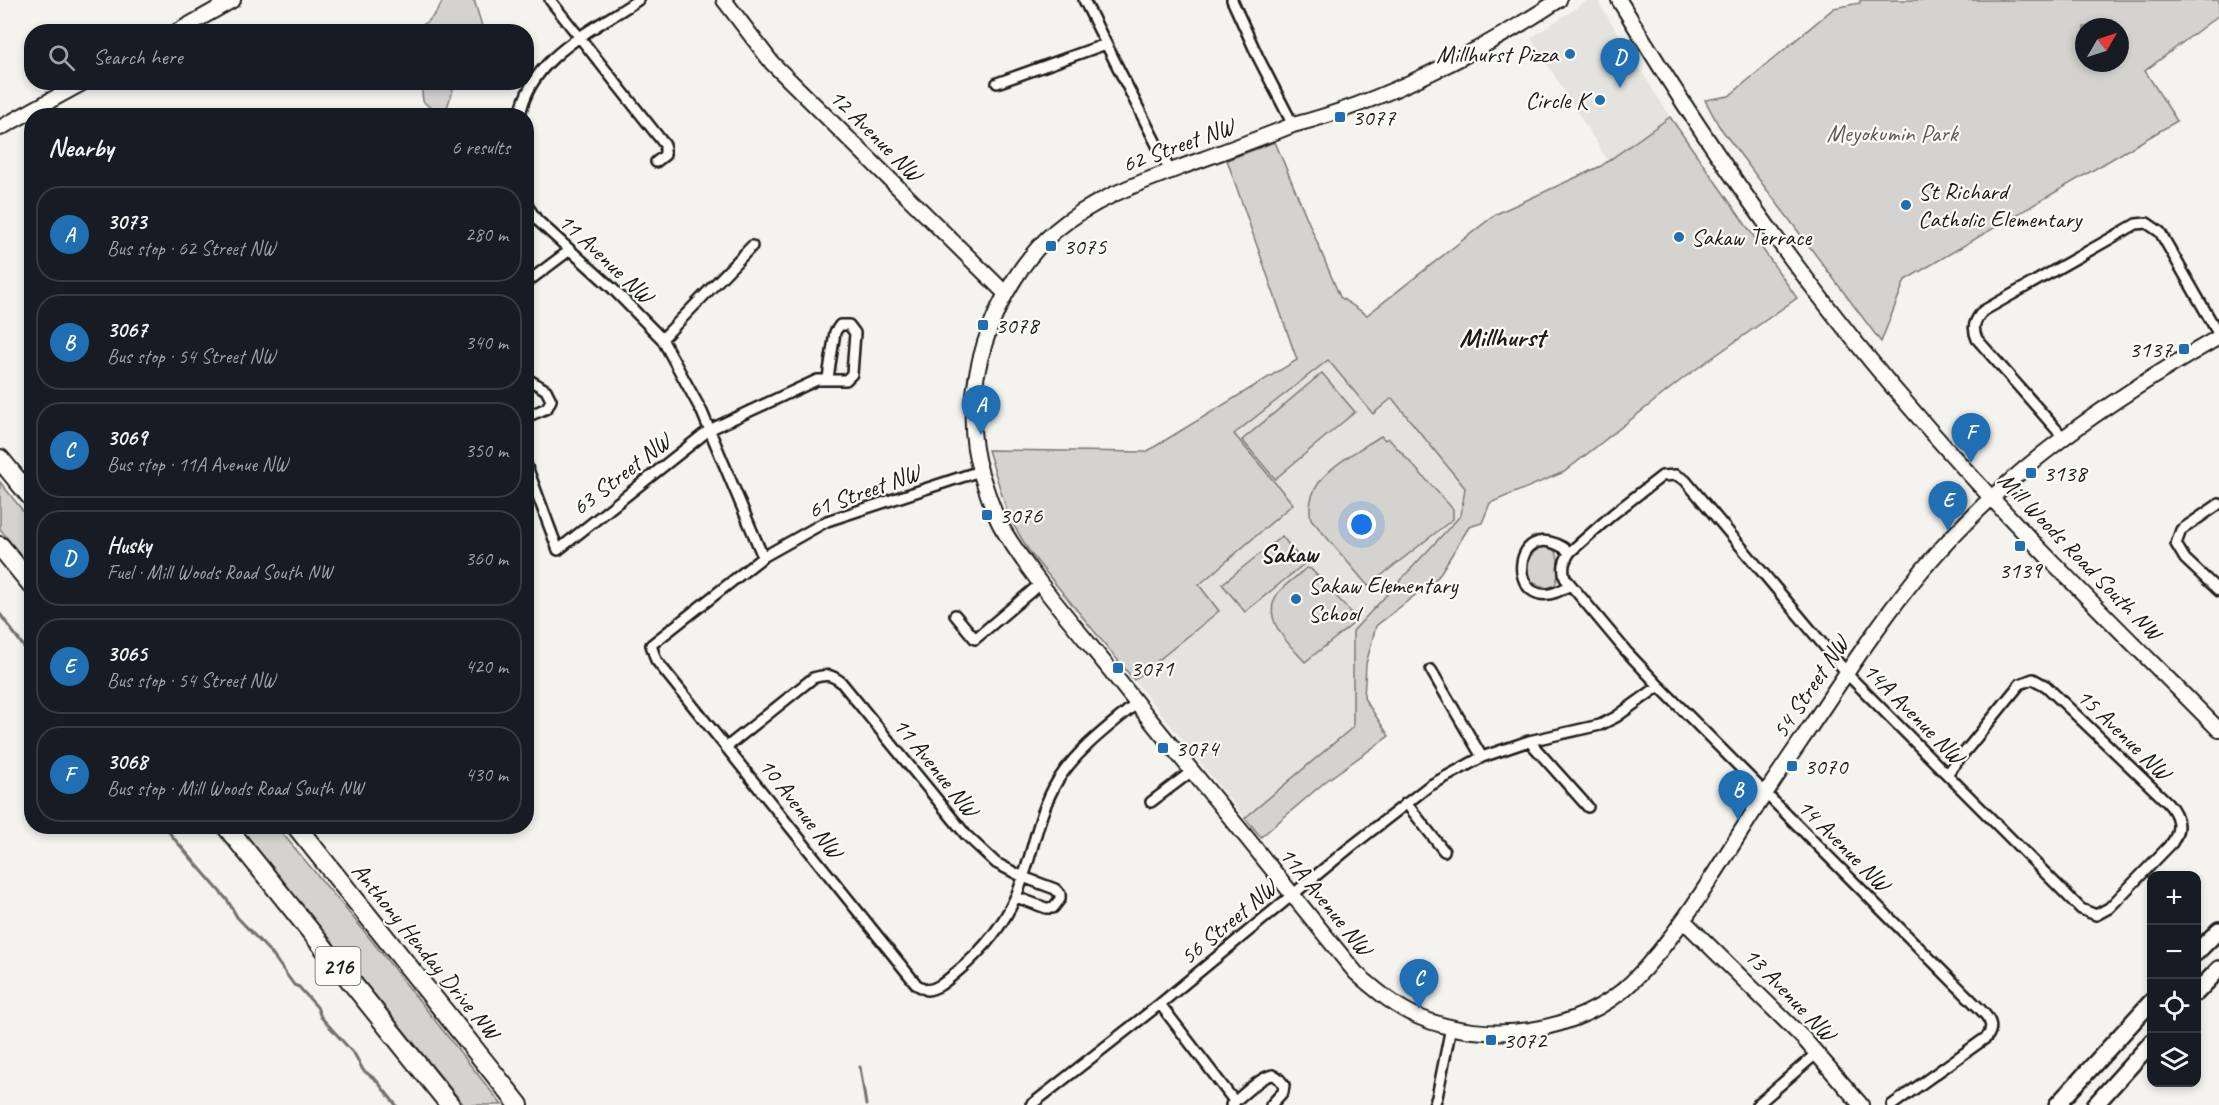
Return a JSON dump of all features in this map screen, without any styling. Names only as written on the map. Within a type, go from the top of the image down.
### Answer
[{"type":"highway","points":[[0,459],[24,488]]},
{"type":"highway","points":[[0,546],[24,575]]},
{"type":"highway","name":"216","points":[[232,834],[450,1105]]},
{"type":"highway","name":"Anthony Henday Drive NW","points":[[302,834],[519,1105]]},
{"type":"main road","points":[[2201,948],[2219,930]]},
{"type":"main road","points":[[2201,988],[2219,969]]},
{"type":"main road","points":[[2061,1101],[2147,1005]]},
{"type":"main road","points":[[2095,1105],[2147,1046]]},
{"type":"street","points":[[190,24],[233,0]]},
{"type":"street","points":[[550,0],[665,145],[665,155],[656,162]]},
{"type":"street","points":[[534,80],[551,59],[638,0]]},
{"type":"street","name":"12 Avenue NW","points":[[724,0],[752,40],[772,63],[1005,293]]},
{"type":"street","points":[[1084,0],[1170,171]]},
{"type":"street","points":[[1232,0],[1293,125]]},
{"type":"street","name":"62 Street NW","points":[[980,471],[974,430],[976,374],[989,329],[1005,293],[1025,262],[1063,225],[1123,189],[1293,125],[1316,120],[1409,83],[1470,52],[1559,0]]},
{"type":"street","name":"Mill Woods Road South NW","points":[[1618,0],[1692,117],[1797,268],[1903,399],[1991,498],[2219,730]]},
{"type":"street","points":[[997,83],[1106,44]]},
{"type":"street","points":[[37,108],[69,90]]},
{"type":"street","points":[[522,108],[527,90]]},
{"type":"street","points":[[0,128],[24,115]]},
{"type":"street","name":"11 Avenue NW","points":[[534,216],[662,339],[681,371],[709,430],[763,557]]},
{"type":"street","points":[[2063,437],[1977,339],[1973,326],[1983,311],[2136,224],[2147,223],[2160,232],[2219,336]]},
{"type":"street","points":[[662,339],[752,246]]},
{"type":"street","points":[[534,277],[570,250]]},
{"type":"street","points":[[709,430],[817,380],[828,378],[843,381],[852,374],[855,333],[849,325],[840,325],[835,332],[828,378]]},
{"type":"street","name":"54 Street NW","points":[[1450,1027],[1494,1032],[1529,1031],[1569,1021],[1591,1011],[1630,984],[1683,920],[1765,793],[1883,621],[1916,577],[1991,498],[2063,437],[2126,392],[2219,336]]},
{"type":"street","points":[[534,383],[546,390],[551,400],[547,408],[534,414]]},
{"type":"street","name":"63 Street NW","points":[[534,486],[558,550],[709,430]]},
{"type":"street","name":"61 Street NW","points":[[651,645],[763,557],[827,521],[980,471]]},
{"type":"street","name":"11A Avenue NW","points":[[980,471],[1000,526],[1041,583],[1136,704],[1356,974],[1403,1009],[1420,1018],[1450,1027]]},
{"type":"street","name":"14A Avenue NW","points":[[1570,552],[1613,514],[1662,476],[1676,475],[1685,480],[1847,673],[2081,909],[2096,915]]},
{"type":"street","points":[[2219,504],[2181,530],[2176,540],[2181,554],[2219,591]]},
{"type":"street","points":[[1551,542],[1570,552],[1564,566],[1568,581],[1556,593],[1538,594],[1529,589],[1521,572],[1524,555],[1536,543],[1551,542]]},
{"type":"street","name":"14 Avenue NW","points":[[1568,581],[1659,686],[1990,1021],[1990,1032],[1982,1041],[1892,1105]]},
{"type":"street","points":[[956,615],[975,639],[1041,583]]},
{"type":"street","name":"10 Avenue NW","points":[[651,645],[656,660],[728,746],[917,985],[927,990],[939,986],[969,962],[997,931],[1016,897]]},
{"type":"street","points":[[1431,670],[1482,757]]},
{"type":"street","name":"11 Avenue NW","points":[[728,746],[813,678],[827,674],[834,676],[842,682],[966,836],[996,863],[1023,878],[1055,889],[1060,894],[1060,899],[1053,908],[1046,908],[1016,897]]},
{"type":"street","name":"15 Avenue NW","points":[[1947,774],[2020,684],[2033,679],[2046,686],[2167,802],[2177,815],[2178,831],[2172,843],[2109,908],[2096,915]]},
{"type":"street","name":"56 Street NW","points":[[1031,1105],[1430,786],[1482,757],[1529,741],[1600,724],[1616,717],[1659,686]]},
{"type":"street","points":[[1016,897],[1047,800],[1060,778],[1084,747],[1136,704]]},
{"type":"street","points":[[1529,741],[1588,807]]},
{"type":"street","points":[[1151,802],[1192,771]]},
{"type":"street","points":[[1406,803],[1444,851]]},
{"type":"street","name":"13 Avenue NW","points":[[1683,920],[1817,1053],[1860,1105]]},
{"type":"street","points":[[1160,1004],[1233,1103],[1266,1077],[1273,1075],[1277,1077],[1284,1085],[1283,1092],[1271,1105]]},
{"type":"street","points":[[1434,1105],[1450,1027]]},
{"type":"street","points":[[1757,1105],[1817,1053]]},
{"type":"shaded area","points":[[1588,0],[1597,0],[1670,117],[1608,161],[1531,38]]},
{"type":"shaded area","name":"Sakaw Elementary School","points":[[1328,360],[1373,414],[1392,398],[1465,488],[1461,515],[1353,631],[1353,727],[1245,818],[1134,680],[1218,612],[1199,586],[1292,504],[1233,434]]},
{"type":"green space","points":[[443,0],[474,0],[481,24],[425,24]]},
{"type":"green space","name":"Meyokumin Park","points":[[1860,0],[2219,0],[2219,15],[2145,71],[2177,121],[1905,280],[1881,342],[1719,126],[1705,100],[1729,96],[1834,8],[1860,3]]},
{"type":"green space","points":[[422,90],[453,90],[447,108],[432,108],[423,101]]},
{"type":"green space","points":[[1670,117],[1797,298],[1685,377],[1564,472],[1490,503],[1482,523],[1469,527],[1438,577],[1376,626],[1366,664],[1364,698],[1389,736],[1326,781],[1261,837],[1245,818],[1353,727],[1353,631],[1461,515],[1465,488],[1392,398],[1373,414],[1328,360],[1234,434],[1293,504],[1199,585],[1219,611],[1134,680],[1031,554],[1011,521],[988,450],[1146,452],[1297,360],[1227,160],[1275,142],[1340,297],[1367,315],[1496,214],[1601,166]]},
{"type":"green space","points":[[1322,373],[1355,412],[1275,479],[1242,440]]},
{"type":"green space","points":[[1381,436],[1385,440],[1388,438],[1453,509],[1453,519],[1368,586],[1311,519],[1310,504],[1314,491],[1332,469]]},
{"type":"green space","points":[[0,482],[24,512],[24,559],[0,529]]},
{"type":"green space","points":[[1282,536],[1304,564],[1245,612],[1222,584]]},
{"type":"green space","points":[[1546,547],[1556,551],[1558,559],[1558,576],[1555,585],[1547,588],[1532,582],[1527,571],[1531,555]]},
{"type":"green space","points":[[1306,568],[1311,569],[1350,611],[1353,624],[1305,662],[1279,630],[1272,612],[1278,593]]},
{"type":"green space","points":[[245,834],[283,834],[360,926],[502,1105],[464,1105]]},
{"type":"waterway","points":[[0,614],[24,647]]},
{"type":"waterway","points":[[171,834],[228,901],[237,917],[272,954],[294,985],[299,987],[317,1007],[321,1017],[355,1055],[363,1070],[376,1080],[396,1105]]},
{"type":"waterway","points":[[860,1067],[866,1105]]},
{"type":"place","name":"Millhurst Pizza","points":[[1570,54]]},
{"type":"place","name":"Husky","points":[[1620,88]]},
{"type":"place","name":"Circle K","points":[[1600,100]]},
{"type":"place","name":"3077","points":[[1340,117]]},
{"type":"place","name":"St Richard Catholic Elementary","points":[[1906,205]]},
{"type":"place","name":"Sakaw Terrace","points":[[1679,237]]},
{"type":"place","name":"3075","points":[[1051,246]]},
{"type":"place","name":"3078","points":[[983,325]]},
{"type":"place","name":"3137","points":[[2184,349]]},
{"type":"place","name":"3073","points":[[981,435]]},
{"type":"place","name":"3068","points":[[1971,463]]},
{"type":"place","name":"3138","points":[[2031,473]]},
{"type":"place","name":"3076","points":[[987,515]]},
{"type":"place","name":"3065","points":[[1948,531]]},
{"type":"place","name":"3139","points":[[2020,546]]},
{"type":"place","name":"Sakaw Elementary School","points":[[1296,599]]},
{"type":"place","name":"3071","points":[[1118,668]]},
{"type":"place","name":"3074","points":[[1163,748]]},
{"type":"place","name":"3070","points":[[1792,766]]},
{"type":"place","name":"3067","points":[[1738,820]]},
{"type":"place","name":"3069","points":[[1419,1009]]},
{"type":"place","name":"3072","points":[[1491,1040]]},
{"type":"district","name":"Millhurst","points":[[1502,337]]},
{"type":"district","name":"Sakaw","points":[[1289,553]]}]
